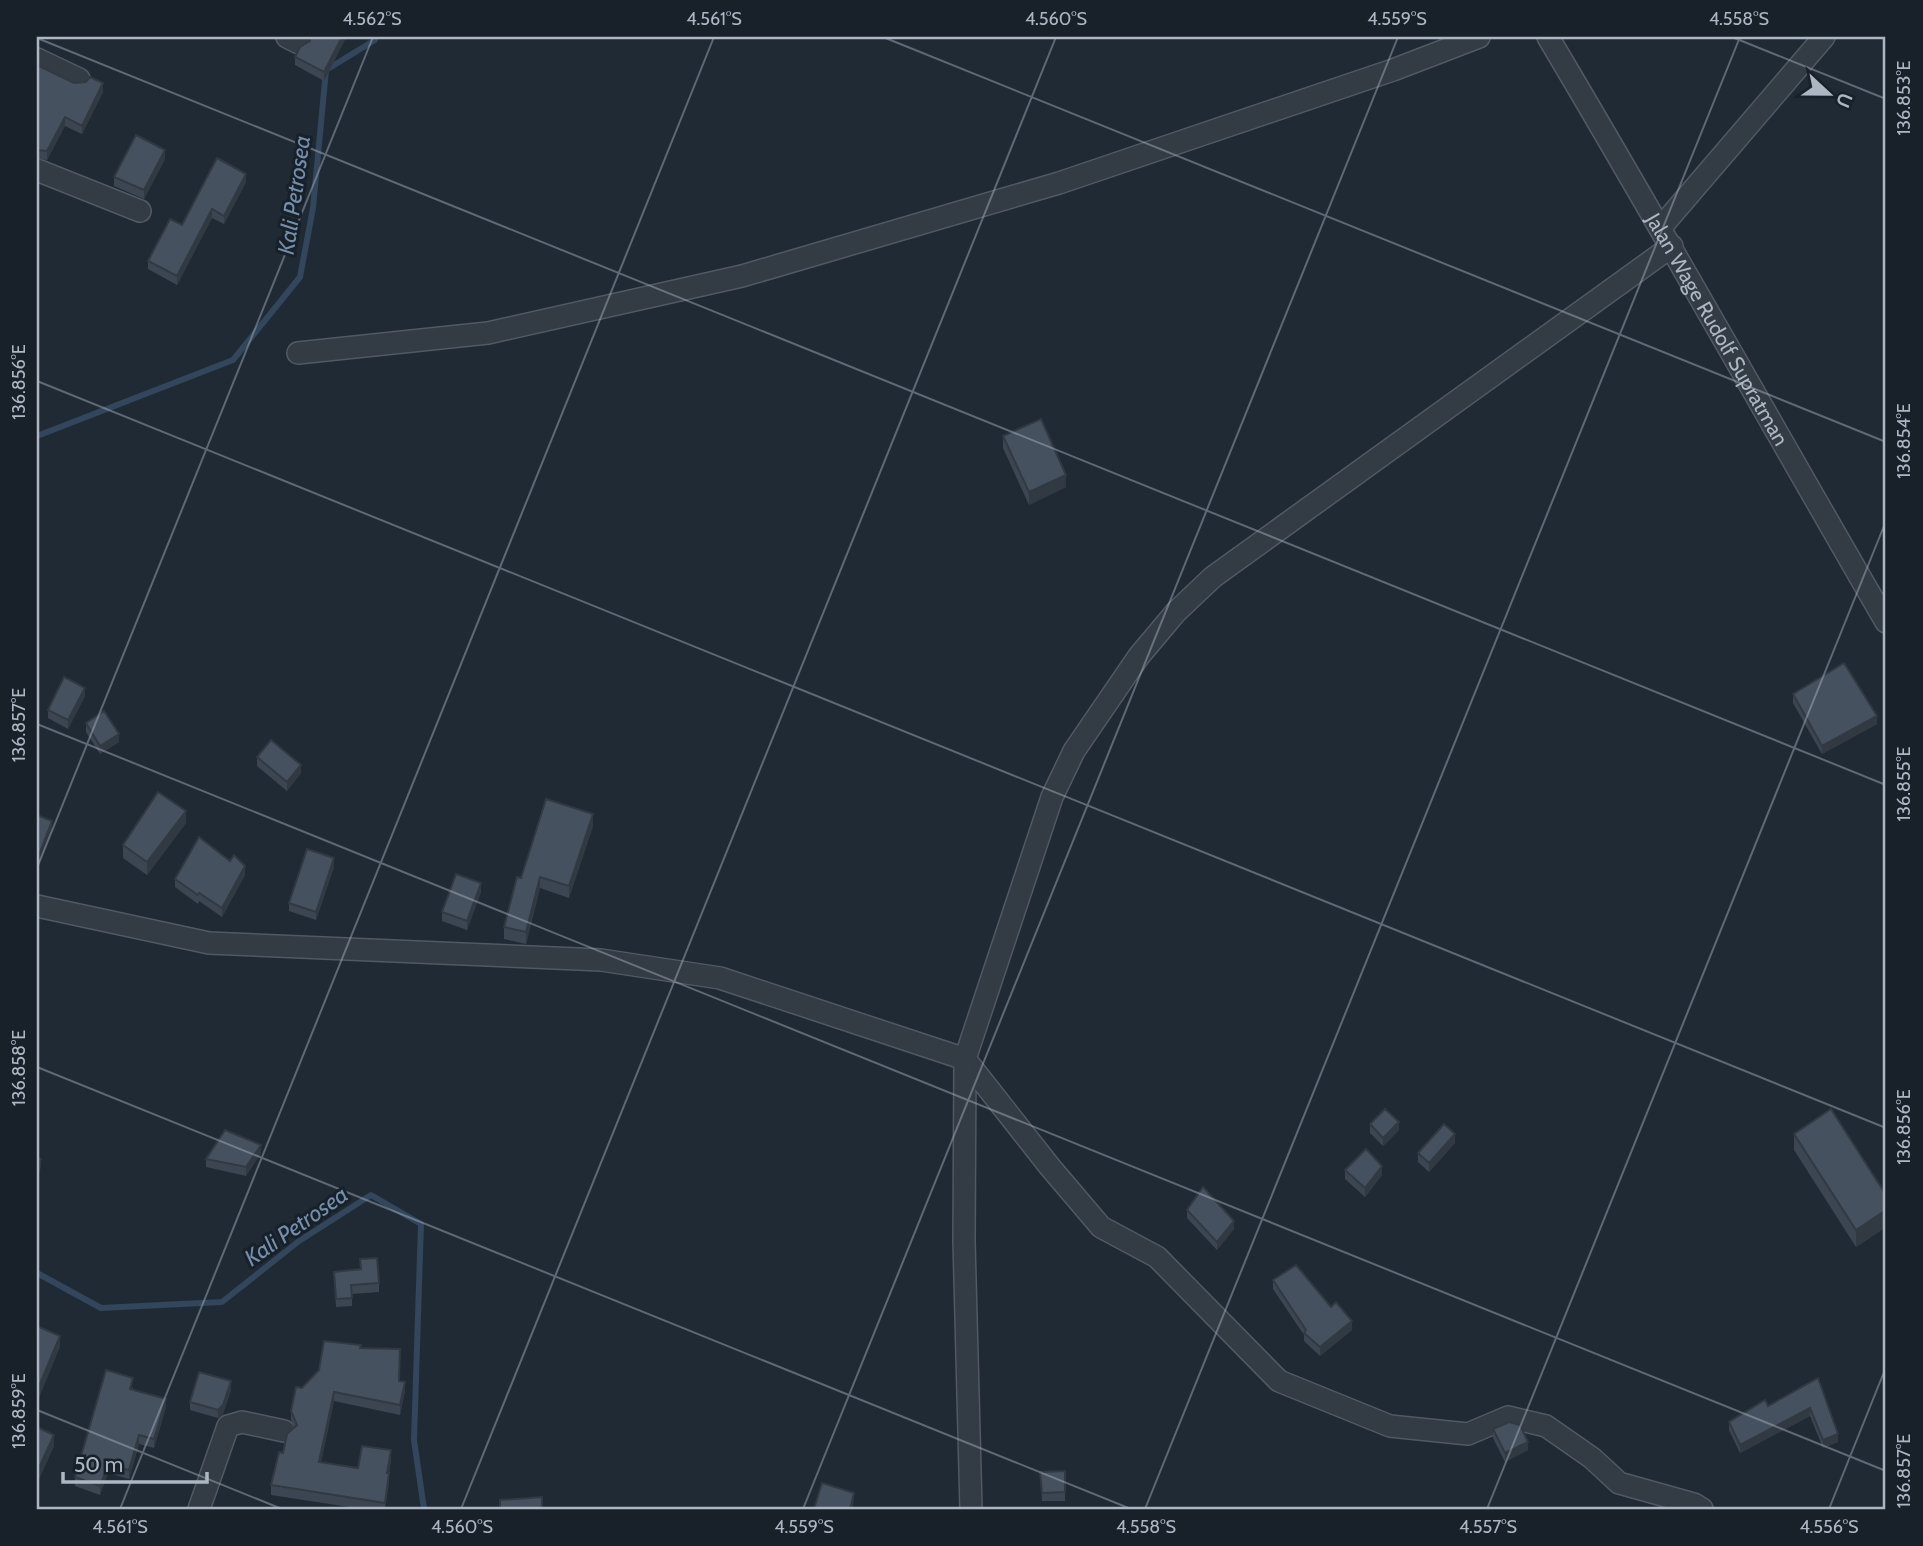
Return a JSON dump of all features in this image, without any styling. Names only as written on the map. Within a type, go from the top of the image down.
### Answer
[{"type":"street","points":[[298,353],[488,332],[742,276],[1059,183],[1393,70],[1479,37]]},
{"type":"street","name":"Jalan Wage Rudolf Supratman","points":[[1548,37],[1662,226],[1693,290],[1886,622]]},
{"type":"street","points":[[1662,226],[1824,37]]},
{"type":"street","points":[[37,59],[79,79]]},
{"type":"street","points":[[37,170],[140,211]]},
{"type":"street","points":[[971,1509],[964,1241],[965,1059],[1052,797],[1074,751],[1139,656],[1176,612],[1213,577],[1672,246]]},
{"type":"street","points":[[37,906],[209,943],[601,960],[684,970],[720,978],[965,1059],[1101,1227],[1157,1257],[1279,1381],[1390,1426],[1468,1434],[1508,1417],[1546,1426],[1592,1458],[1619,1483],[1702,1509]]},
{"type":"street","points":[[199,1509],[228,1426],[242,1422],[284,1431]]},
{"type":"building","points":[[310,37],[342,37],[324,72],[295,57],[300,47],[310,41]]},
{"type":"building","points":[[37,65],[74,83],[86,82],[90,77],[103,83],[82,126],[65,117],[47,151],[37,150]]},
{"type":"building","points":[[136,135],[165,150],[144,190],[114,177]]},
{"type":"building","points":[[217,158],[246,174],[224,216],[212,209],[177,276],[148,261],[170,219],[182,225]]},
{"type":"building","points":[[1041,419],[1066,475],[1029,492],[1003,436]]},
{"type":"building","points":[[1844,663],[1877,716],[1822,746],[1793,694]]},
{"type":"building","points":[[64,677],[85,688],[68,720],[48,710]]},
{"type":"building","points":[[104,711],[119,734],[100,746],[86,723]]},
{"type":"building","points":[[271,740],[301,765],[287,782],[257,757]]},
{"type":"building","points":[[158,792],[186,811],[147,862],[123,845]]},
{"type":"building","points":[[546,799],[593,814],[569,886],[540,877],[526,932],[504,927],[517,877],[521,878]]},
{"type":"building","points":[[37,815],[52,821],[39,855],[37,854]]},
{"type":"building","points":[[199,837],[230,861],[234,855],[245,866],[222,908],[175,879]]},
{"type":"building","points":[[307,849],[334,858],[316,912],[289,903]]},
{"type":"building","points":[[456,874],[481,883],[467,921],[442,912]]},
{"type":"building","points":[[1385,1109],[1399,1122],[1383,1138],[1370,1124]]},
{"type":"building","points":[[1831,1109],[1886,1195],[1886,1210],[1856,1230],[1794,1134]]},
{"type":"building","points":[[1444,1124],[1455,1134],[1429,1163],[1418,1153]]},
{"type":"building","points":[[225,1130],[261,1145],[246,1167],[206,1159]]},
{"type":"building","points":[[1366,1149],[1382,1166],[1365,1188],[1345,1170]]},
{"type":"building","points":[[1203,1187],[1234,1221],[1217,1242],[1187,1210]]},
{"type":"building","points":[[377,1258],[379,1283],[351,1285],[352,1298],[336,1299],[334,1272],[361,1269],[360,1259]]},
{"type":"building","points":[[1296,1265],[1331,1307],[1336,1302],[1352,1321],[1320,1347],[1304,1333],[1306,1330],[1273,1280]]},
{"type":"building","points":[[37,1326],[60,1336],[37,1391]]},
{"type":"building","points":[[324,1341],[361,1345],[360,1348],[400,1349],[399,1381],[405,1382],[400,1405],[334,1392],[319,1462],[358,1468],[362,1446],[391,1450],[385,1503],[271,1485],[279,1452],[283,1453],[287,1434],[297,1425],[291,1411],[296,1387],[302,1388],[319,1370]]},
{"type":"building","points":[[106,1370],[133,1378],[130,1389],[166,1399],[154,1439],[139,1435],[129,1470],[108,1465],[100,1486],[75,1477]]},
{"type":"building","points":[[199,1372],[231,1381],[223,1405],[218,1410],[190,1402]]},
{"type":"building","points":[[1818,1378],[1838,1434],[1823,1440],[1810,1408],[1740,1445],[1729,1422],[1765,1400],[1768,1406]]},
{"type":"building","points":[[1509,1422],[1520,1425],[1528,1442],[1505,1453],[1493,1429]]},
{"type":"building","points":[[37,1427],[54,1435],[38,1470],[37,1469]]},
{"type":"building","points":[[1065,1471],[1065,1492],[1042,1493],[1040,1472]]},
{"type":"building","points":[[822,1483],[854,1493],[850,1509],[814,1509]]},
{"type":"building","points":[[542,1497],[542,1509],[500,1509],[500,1500]]},
{"type":"waterway","name":"Kali Petrosea","points":[[37,436],[233,360],[300,277],[313,208],[326,70],[375,40],[375,37]]},
{"type":"waterway","name":"Kali Petrosea","points":[[37,1273],[101,1308],[222,1302],[299,1241],[371,1195],[421,1224],[414,1440],[424,1509]]}]
